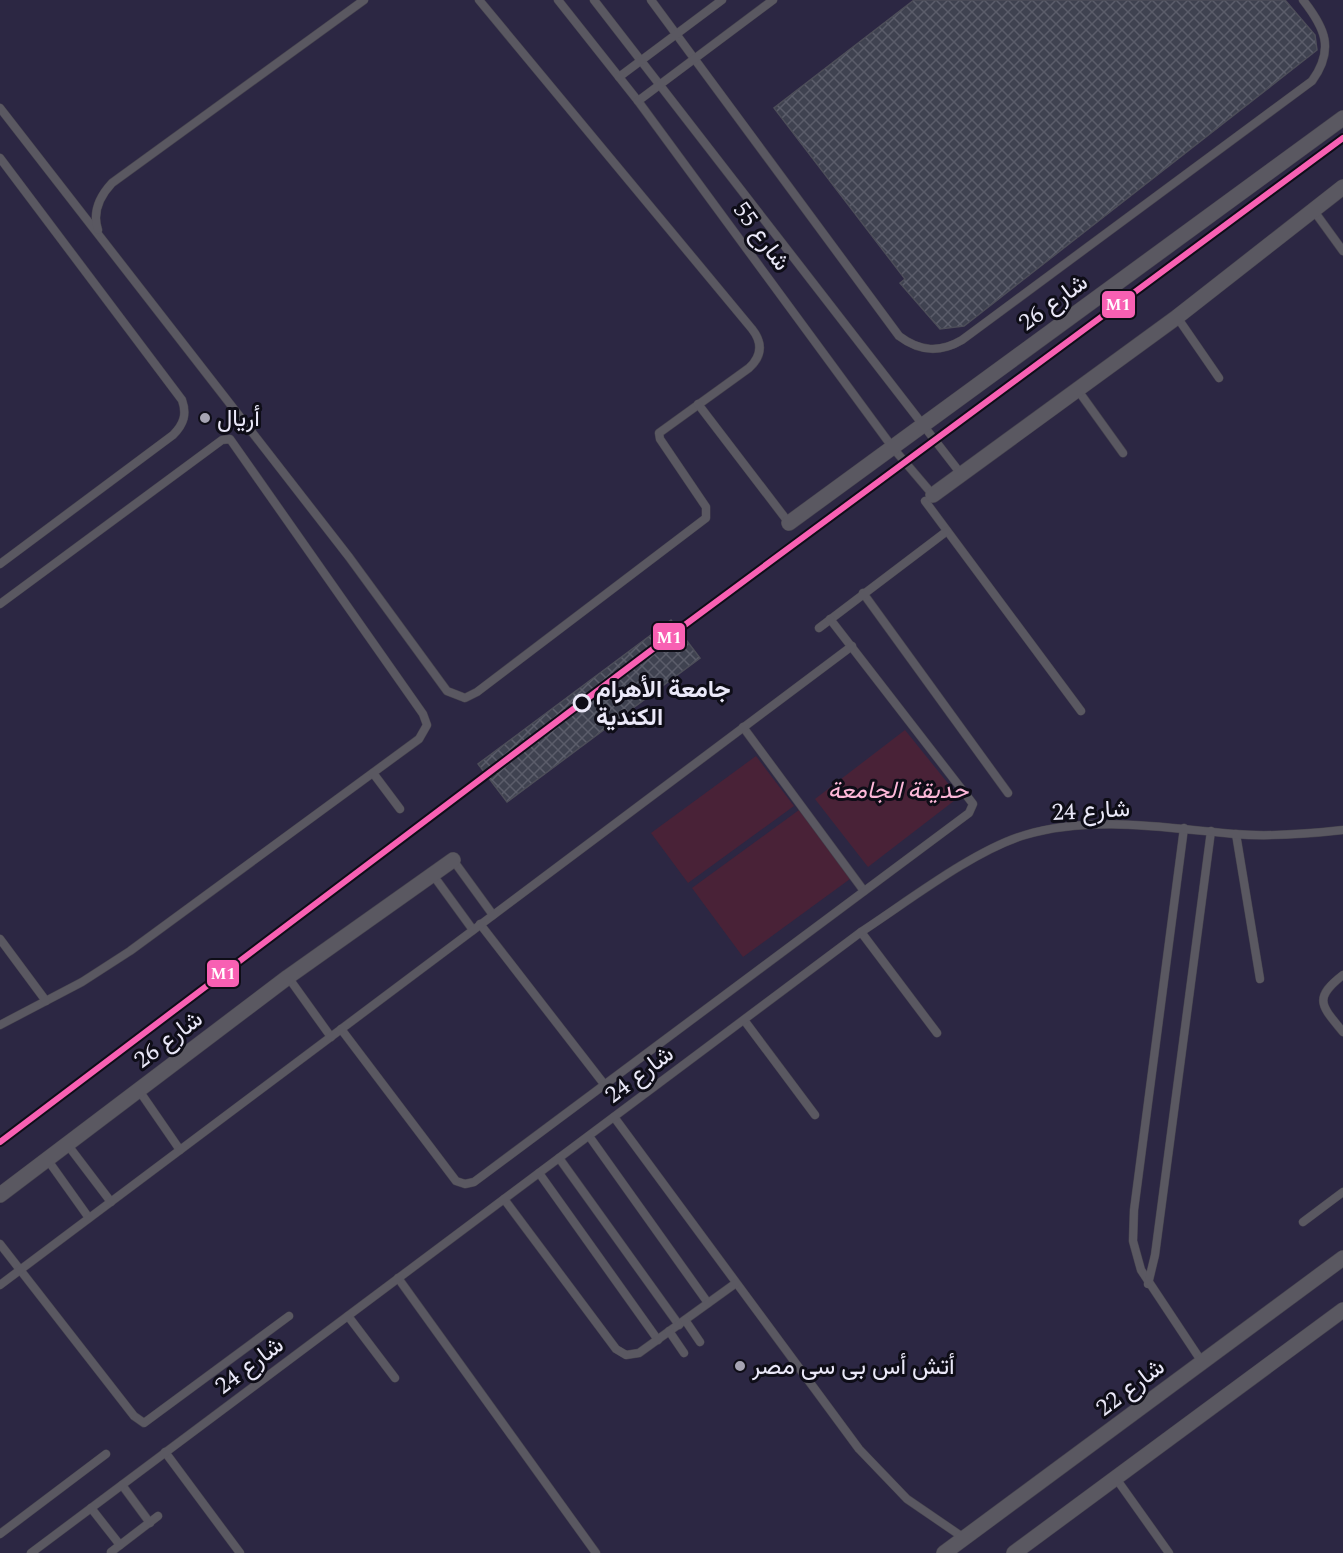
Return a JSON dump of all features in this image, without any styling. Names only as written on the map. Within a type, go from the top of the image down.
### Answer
[{"type":"street","name":"شارع 26","points":[[789,523],[1343,118]]},
{"type":"street","points":[[929,498],[1177,316],[1342,189]]},
{"type":"street","name":"شارع 26","points":[[0,1195],[288,977],[453,860]]},
{"type":"street","name":"شارع 22","points":[[944,1553],[1343,1258]]},
{"type":"street","points":[[1014,1553],[1343,1311]]},
{"type":"lane","points":[[99,235],[95,212],[104,191],[112,183],[364,0]]},
{"type":"lane","points":[[0,108],[350,557],[447,691],[458,698],[477,692],[706,518],[706,507],[659,437],[661,431],[755,362],[759,354],[758,336],[479,0]]},
{"type":"lane","name":"شارع 55","points":[[558,0],[638,101],[929,498],[947,531],[1081,711]]},
{"type":"lane","name":"شارع 55","points":[[594,0],[961,474]]},
{"type":"lane","points":[[651,0],[899,336],[919,348],[942,349],[962,340],[1312,81],[1323,62],[1325,40],[1317,19],[1303,0]]},
{"type":"lane","points":[[619,77],[722,0]]},
{"type":"lane","points":[[638,101],[773,0]]},
{"type":"lane","points":[[0,158],[182,400],[185,409],[181,428],[173,435],[0,564]]},
{"type":"lane","points":[[1314,211],[1343,251]]},
{"type":"lane","points":[[1177,316],[1219,378]]},
{"type":"lane","points":[[1077,389],[1123,453]]},
{"type":"lane","points":[[698,404],[789,523]]},
{"type":"lane","points":[[0,604],[222,440],[230,439],[426,719],[424,736],[130,951],[46,1001],[0,1025]]},
{"type":"lane","points":[[819,628],[947,531]]},
{"type":"lane","points":[[863,593],[1008,793]]},
{"type":"lane","points":[[341,1029],[456,1181],[465,1184],[474,1182],[969,813],[973,804],[830,619]]},
{"type":"lane","points":[[0,1285],[852,646]]},
{"type":"lane","points":[[743,727],[864,891]]},
{"type":"lane","points":[[373,773],[400,809]]},
{"type":"lane","name":"شارع 24","points":[[31,1553],[861,932],[978,856],[1025,835],[1069,826],[1184,828],[1236,834],[1343,830]]},
{"type":"lane","points":[[1184,828],[1133,1226],[1135,1256],[1148,1284],[1202,1362]]},
{"type":"lane","points":[[1148,1284],[1155,1255],[1211,831]]},
{"type":"lane","points":[[1236,834],[1260,979]]},
{"type":"lane","points":[[453,860],[493,915]]},
{"type":"lane","points":[[433,875],[604,1084]]},
{"type":"lane","points":[[861,932],[937,1033]]},
{"type":"lane","points":[[0,939],[46,1001]]},
{"type":"lane","points":[[1343,975],[1327,987],[1322,998],[1324,1009],[1343,1032]]},
{"type":"lane","points":[[288,977],[331,1036]]},
{"type":"lane","points":[[744,1020],[815,1115]]},
{"type":"lane","points":[[138,1089],[180,1150]]},
{"type":"lane","points":[[614,1116],[837,1422],[882,1476],[907,1499],[964,1538]]},
{"type":"lane","points":[[589,1136],[708,1303]]},
{"type":"lane","points":[[67,1144],[111,1202]]},
{"type":"lane","points":[[559,1158],[682,1322],[700,1342]]},
{"type":"lane","points":[[47,1159],[89,1218]]},
{"type":"lane","points":[[539,1173],[658,1340]]},
{"type":"lane","points":[[1303,1222],[1343,1192]]},
{"type":"lane","points":[[504,1199],[616,1349],[626,1355],[633,1355],[658,1340],[736,1283]]},
{"type":"lane","points":[[0,1244],[134,1416],[144,1422],[289,1316]]},
{"type":"lane","points":[[398,1278],[596,1553]]},
{"type":"lane","points":[[348,1316],[395,1378]]},
{"type":"lane","points":[[669,1331],[684,1353]]},
{"type":"lane","points":[[165,1452],[240,1553]]},
{"type":"lane","points":[[0,1534],[106,1454]]},
{"type":"lane","points":[[1115,1477],[1169,1553]]},
{"type":"lane","points":[[122,1485],[150,1523]]},
{"type":"lane","points":[[91,1508],[120,1545]]},
{"type":"lane","points":[[111,1552],[158,1516]]},
{"type":"shaded area","points":[[0,0],[1343,0],[1343,1553],[0,1553]]},
{"type":"green space","name":"حديقة الجامعة","points":[[905,730],[959,797],[868,867],[815,799]]},
{"type":"green space","points":[[756,756],[794,806],[688,883],[651,833]]},
{"type":"green space","points":[[799,810],[850,879],[743,957],[692,888]]},
{"type":"building","points":[[914,0],[1285,0],[1315,35],[1317,50],[964,326],[940,329],[900,283],[905,279],[774,108]]},
{"type":"building","name":"جامعة الأهرام الكندية","points":[[671,620],[700,658],[507,802],[478,764]]},
{"type":"transit line","name":"M1","points":[[0,1142],[678,630],[1343,138]]},
{"type":"place","name":"أريال","points":[[205,418]]},
{"type":"place","name":"جامعة الأهرام الكندية","points":[[582,703]]},
{"type":"place","name":"أتش أس بى سى مصر","points":[[740,1366]]}]
